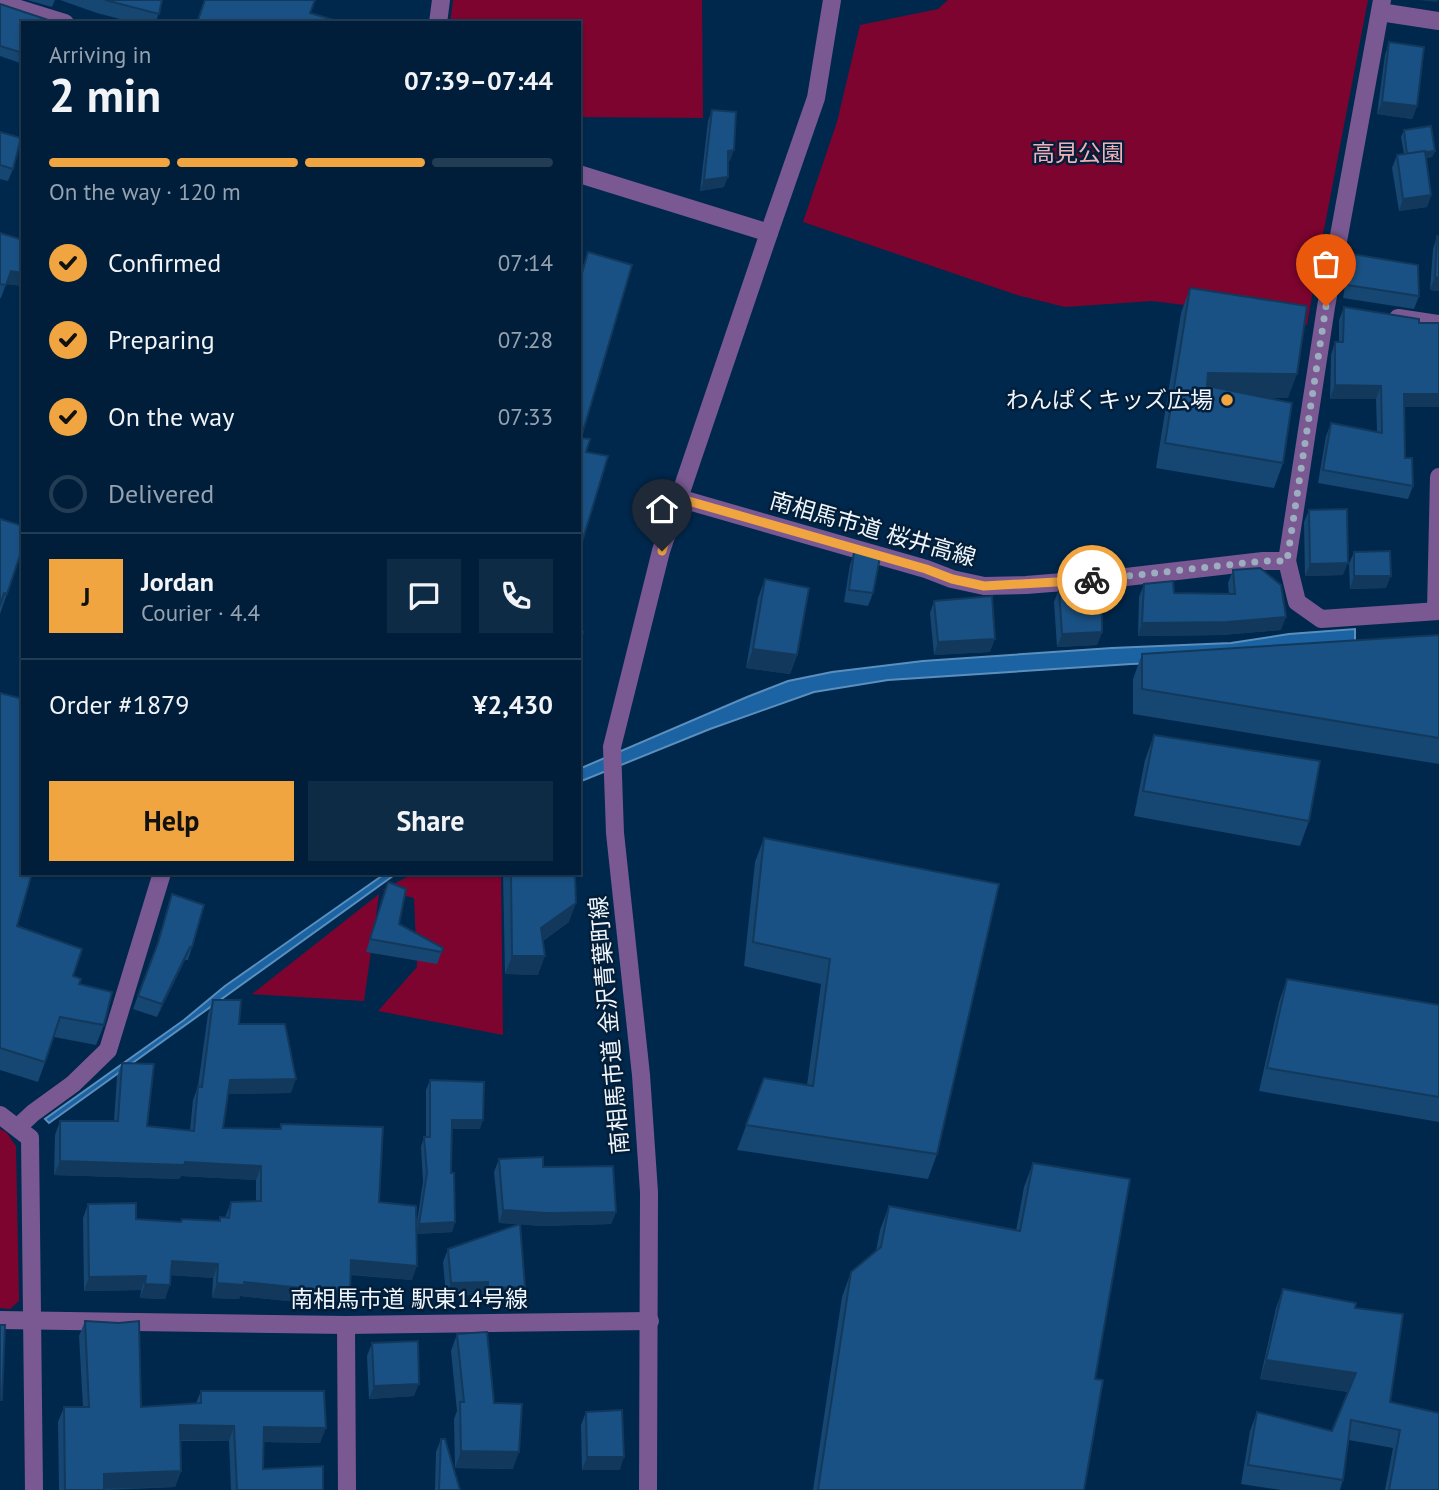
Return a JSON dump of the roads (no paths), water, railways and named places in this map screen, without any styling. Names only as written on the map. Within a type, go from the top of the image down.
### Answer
[{"type":"street","points":[[438,21],[441,0]]},
{"type":"street","name":"南相馬市道 金沢青葉町線","points":[[650,1321],[648,1179],[611,779],[612,747],[650,595],[678,498],[816,98],[832,0]]},
{"type":"street","points":[[0,3],[58,21]]},
{"type":"street","points":[[1439,21],[1381,6],[1287,561],[1297,602],[1321,619],[1438,611],[1439,477]]},
{"type":"street","points":[[581,175],[769,233]]},
{"type":"street","points":[[1376,314],[1439,324]]},
{"type":"street","name":"南相馬市道 桜井高線","points":[[678,498],[926,569],[952,579],[984,586],[1139,576],[1263,561],[1287,561]]},
{"type":"street","points":[[18,1127],[73,1084],[108,1050],[161,875]]},
{"type":"street","points":[[0,1115],[30,1138],[34,1490]]},
{"type":"street","name":"南相馬市道 駅東14号線","points":[[0,1320],[346,1325],[650,1321]]},
{"type":"street","points":[[648,1490],[650,1321]]},
{"type":"street","points":[[346,1325],[347,1490]]},
{"type":"water","points":[[1355,629],[1355,648],[1214,661],[888,680],[814,692],[710,729],[581,781],[581,768],[788,681],[832,672],[923,661],[1231,643],[1289,634]]},
{"type":"water","points":[[383,875],[394,875],[49,1123],[45,1119],[184,1020],[225,986]]},
{"type":"place","name":"わんぱくキッズ広場","points":[[1227,400]]},
{"type":"park label","name":"高見公園","points":[[1078,153]]}]
